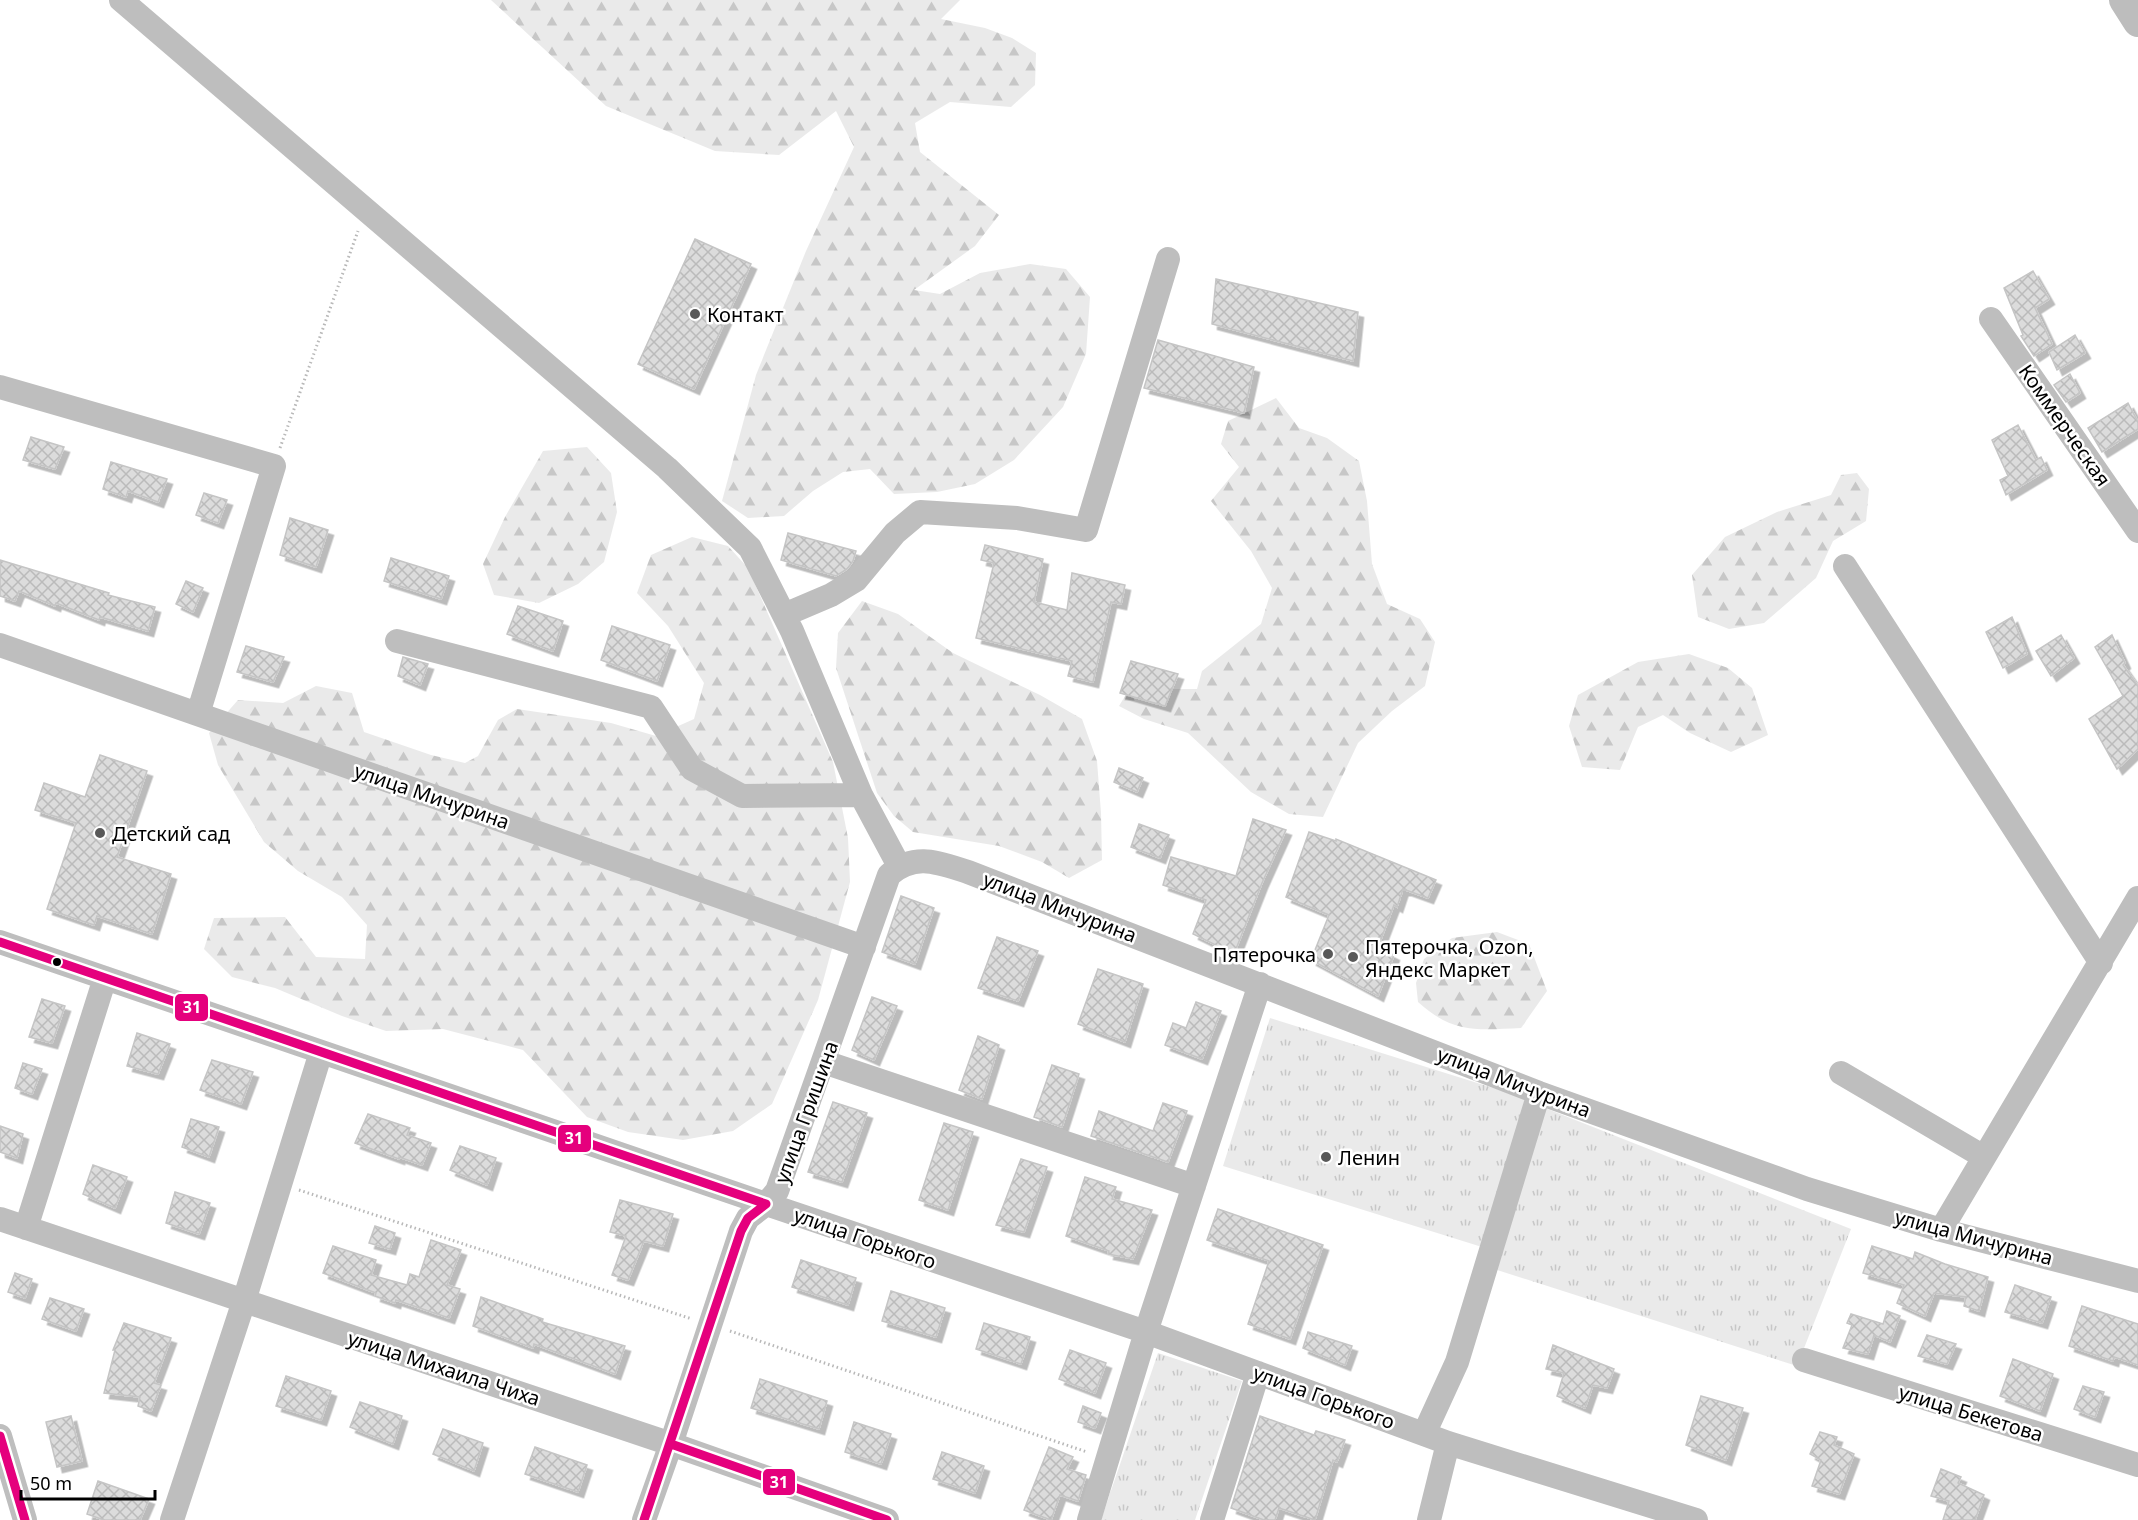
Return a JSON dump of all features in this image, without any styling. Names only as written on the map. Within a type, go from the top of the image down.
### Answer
[{"type":"main road","points":[[2124,0],[2138,22]]},
{"type":"street","points":[[121,0],[667,468],[750,548],[784,615],[861,795],[899,867]]},
{"type":"street","points":[[784,615],[831,596],[856,580],[895,532],[920,512],[1017,518],[1086,530],[1168,259]]},
{"type":"street","name":"Коммерческая","points":[[1991,319],[2138,531]]},
{"type":"street","points":[[0,387],[274,466],[198,714]]},
{"type":"street","points":[[1845,566],[2101,963]]},
{"type":"street","points":[[397,641],[651,707],[692,769],[742,796],[861,795]]},
{"type":"street","name":"улица Мичурина","points":[[0,645],[864,948]]},
{"type":"street","name":"улица Мичурина","points":[[899,867],[915,861],[933,861],[968,872],[1539,1093],[1807,1189],[1941,1230],[2138,1281]]},
{"type":"street","name":"улица Гришина","points":[[644,1520],[741,1231],[748,1218],[766,1204],[777,1191],[884,887],[889,875],[899,867]]},
{"type":"street","points":[[1941,1230],[2138,898]]},
{"type":"street","name":"улица Горького","points":[[0,942],[1146,1332],[1448,1443],[1696,1520]]},
{"type":"street","points":[[26,1228],[105,978]]},
{"type":"street","points":[[1089,1520],[1146,1332],[1260,984]]},
{"type":"street","points":[[172,1520],[244,1301],[321,1052]]},
{"type":"street","points":[[824,1062],[1194,1186]]},
{"type":"street","points":[[1841,1073],[1984,1157]]},
{"type":"street","points":[[1424,1434],[1457,1362],[1539,1093]]},
{"type":"street","name":"улица Михаила Чиха","points":[[0,1220],[671,1444],[887,1520]]},
{"type":"street","name":"улица Бекетова","points":[[1804,1360],[2138,1465]]},
{"type":"street","points":[[1212,1520],[1258,1373]]},
{"type":"street","points":[[0,1436],[6,1476],[25,1520]]},
{"type":"street","points":[[1429,1520],[1448,1443]]},
{"type":"path","points":[[274,466],[366,210]]},
{"type":"path","points":[[280,1184],[709,1324],[1107,1459]]},
{"type":"green space","points":[[491,0],[960,0],[941,19],[985,28],[1012,38],[1036,53],[1035,85],[1011,107],[950,102],[915,123],[920,152],[999,215],[975,246],[914,290],[940,294],[980,273],[1030,264],[1066,269],[1090,297],[1086,354],[1063,407],[1014,460],[975,484],[937,492],[894,494],[870,469],[843,472],[813,491],[784,516],[748,518],[722,501],[756,375],[806,251],[854,147],[836,111],[779,155],[715,151],[606,106]]},
{"type":"green space","points":[[1276,398],[1299,428],[1327,438],[1359,461],[1367,501],[1372,564],[1387,604],[1420,619],[1435,642],[1425,686],[1392,711],[1358,743],[1323,817],[1289,814],[1251,792],[1188,733],[1144,719],[1119,706],[1133,683],[1160,689],[1197,689],[1202,671],[1261,624],[1272,588],[1251,551],[1211,501],[1239,467],[1221,444],[1228,421]]},
{"type":"green space","points":[[587,447],[611,473],[617,512],[604,562],[578,584],[539,603],[494,595],[483,564],[505,517],[543,451]]},
{"type":"green space","points":[[1857,473],[1869,489],[1866,521],[1833,541],[1816,578],[1764,623],[1729,629],[1698,617],[1692,575],[1725,537],[1777,512],[1831,495],[1841,475]]},
{"type":"green space","points":[[692,537],[728,546],[748,568],[833,762],[848,838],[850,882],[818,1000],[772,1104],[733,1131],[683,1140],[628,1132],[587,1117],[523,1050],[443,1029],[386,1031],[342,1016],[275,988],[232,977],[204,949],[214,918],[285,917],[316,957],[365,959],[367,925],[342,897],[298,871],[264,842],[218,765],[209,733],[238,700],[283,703],[316,686],[352,693],[364,732],[431,755],[465,763],[478,756],[498,720],[517,709],[611,723],[656,736],[694,719],[704,683],[668,626],[637,593],[651,555]]},
{"type":"green space","points":[[862,601],[898,614],[953,653],[1040,695],[1082,719],[1097,761],[1102,860],[1069,878],[1042,862],[999,846],[913,832],[894,816],[877,793],[836,668],[838,633]]},
{"type":"green space","points":[[1689,654],[1728,668],[1752,688],[1768,735],[1731,752],[1690,733],[1663,715],[1638,727],[1620,770],[1582,767],[1569,726],[1578,695],[1638,662]]},
{"type":"green space","points":[[1497,932],[1529,944],[1547,991],[1521,1028],[1466,1028],[1443,1020],[1418,1002],[1416,983],[1424,959],[1452,938]]},
{"type":"green space","points":[[1270,1018],[1528,1099],[1482,1247],[1223,1166]]},
{"type":"green space","points":[[1540,1106],[1851,1229],[1797,1366],[1494,1269]]},
{"type":"green space","points":[[1158,1353],[1242,1381],[1195,1520],[1101,1520]]},
{"type":"building","name":"Контакт","points":[[695,239],[751,264],[694,389],[638,364]]},
{"type":"building","points":[[2033,271],[2049,299],[2035,308],[2052,344],[2034,356],[2021,336],[2023,335],[2004,288]]},
{"type":"building","points":[[1216,279],[1358,312],[1353,361],[1212,324]]},
{"type":"building","points":[[2075,335],[2085,353],[2057,370],[2049,352]]},
{"type":"building","points":[[1158,340],[1254,367],[1244,413],[1144,388]]},
{"type":"building","points":[[2070,374],[2080,393],[2066,402],[2054,385]]},
{"type":"building","points":[[2128,403],[2138,422],[2138,429],[2102,452],[2088,428]]},
{"type":"building","points":[[2018,425],[2036,460],[2041,457],[2047,470],[2006,495],[2000,480],[2008,476],[1992,440]]},
{"type":"building","points":[[31,437],[64,447],[55,469],[23,460]]},
{"type":"building","points":[[111,462],[167,479],[158,502],[128,491],[126,497],[103,489]]},
{"type":"building","points":[[204,493],[227,500],[218,523],[196,515]]},
{"type":"building","points":[[290,518],[328,530],[316,567],[280,555]]},
{"type":"building","points":[[788,533],[856,551],[853,561],[847,569],[836,576],[781,560]]},
{"type":"building","points":[[985,545],[1043,559],[1034,602],[1067,610],[1072,573],[1125,585],[1121,604],[1111,602],[1093,682],[1068,676],[1072,661],[976,638],[994,563],[981,560]]},
{"type":"building","points":[[391,558],[449,576],[441,599],[384,581]]},
{"type":"building","points":[[0,560],[109,593],[108,595],[155,607],[148,631],[100,617],[99,620],[56,603],[55,606],[19,591],[15,601],[0,596]]},
{"type":"building","points":[[186,581],[203,588],[193,612],[176,604]]},
{"type":"building","points":[[518,606],[563,621],[553,651],[507,634]]},
{"type":"building","points":[[2012,617],[2027,654],[2003,668],[1986,632]]},
{"type":"building","points":[[612,626],[670,645],[657,681],[601,660]]},
{"type":"building","points":[[2061,635],[2074,658],[2051,676],[2036,651]]},
{"type":"building","points":[[2112,635],[2125,663],[2123,665],[2138,686],[2138,749],[2117,769],[2089,719],[2123,696],[2095,647]]},
{"type":"building","points":[[246,646],[284,657],[273,682],[237,672]]},
{"type":"building","points":[[403,657],[428,664],[420,685],[398,676]]},
{"type":"building","points":[[1131,661],[1178,674],[1165,706],[1120,693]]},
{"type":"building","points":[[100,755],[147,771],[117,857],[171,874],[152,934],[97,916],[94,925],[47,909],[76,823],[35,810],[44,783],[85,797]]},
{"type":"building","points":[[1119,768],[1143,778],[1137,792],[1114,782]]},
{"type":"building","points":[[1253,819],[1286,830],[1234,954],[1193,934],[1206,900],[1163,885],[1171,857],[1236,876]]},
{"type":"building","points":[[1139,824],[1169,835],[1160,858],[1131,847]]},
{"type":"building","points":[[1309,832],[1336,841],[1336,839],[1436,880],[1428,898],[1403,889],[1397,907],[1394,905],[1378,947],[1394,955],[1378,996],[1311,960],[1329,915],[1286,897]]},
{"type":"building","points":[[901,896],[934,908],[915,964],[882,952]]},
{"type":"building","points":[[997,937],[1038,951],[1018,1001],[978,988]]},
{"type":"building","points":[[1098,969],[1143,984],[1125,1042],[1078,1024]]},
{"type":"building","points":[[872,997],[897,1006],[874,1060],[852,1050]]},
{"type":"building","points":[[42,999],[65,1006],[52,1043],[29,1037]]},
{"type":"building","points":[[1196,1002],[1221,1011],[1202,1059],[1165,1045],[1173,1023],[1186,1028]]},
{"type":"building","points":[[137,1033],[170,1044],[158,1074],[127,1066]]},
{"type":"building","points":[[978,1036],[999,1045],[982,1099],[959,1090]]},
{"type":"building","points":[[212,1060],[253,1072],[241,1104],[200,1090]]},
{"type":"building","points":[[23,1063],[42,1069],[32,1094],[15,1088]]},
{"type":"building","points":[[1052,1065],[1079,1074],[1062,1127],[1034,1117]]},
{"type":"building","points":[[833,1102],[867,1113],[842,1182],[808,1172]]},
{"type":"building","points":[[1163,1103],[1187,1111],[1168,1162],[1091,1136],[1099,1111],[1153,1131]]},
{"type":"building","points":[[368,1114],[410,1128],[407,1135],[431,1143],[422,1165],[355,1143]]},
{"type":"building","points":[[191,1119],[219,1127],[209,1157],[182,1147]]},
{"type":"building","points":[[944,1123],[973,1132],[948,1210],[919,1200]]},
{"type":"building","points":[[0,1126],[23,1134],[17,1158],[0,1152]]},
{"type":"building","points":[[460,1146],[496,1158],[487,1185],[450,1170]]},
{"type":"building","points":[[1021,1159],[1047,1167],[1024,1232],[996,1225]]},
{"type":"building","points":[[93,1165],[127,1177],[115,1208],[83,1194]]},
{"type":"building","points":[[1085,1177],[1116,1187],[1112,1199],[1152,1210],[1133,1259],[1108,1254],[1109,1251],[1066,1236]]},
{"type":"building","points":[[175,1192],[210,1203],[199,1234],[166,1223]]},
{"type":"building","points":[[620,1200],[673,1214],[663,1246],[644,1241],[628,1280],[612,1275],[626,1236],[610,1232]]},
{"type":"building","points":[[1218,1209],[1323,1245],[1290,1339],[1248,1324],[1269,1261],[1207,1240]]},
{"type":"building","points":[[375,1226],[395,1233],[390,1249],[369,1243]]},
{"type":"building","points":[[431,1240],[461,1250],[447,1285],[460,1289],[449,1318],[396,1300],[395,1303],[375,1296],[376,1293],[323,1273],[333,1246],[376,1260],[371,1275],[407,1285],[410,1274],[419,1277]]},
{"type":"building","points":[[1872,1246],[1913,1259],[1915,1252],[1988,1277],[1979,1311],[1964,1306],[1966,1297],[1934,1293],[1925,1316],[1897,1303],[1904,1285],[1863,1273]]},
{"type":"building","points":[[801,1260],[856,1278],[848,1305],[792,1287]]},
{"type":"building","points":[[15,1273],[32,1279],[25,1298],[8,1292]]},
{"type":"building","points":[[2015,1285],[2051,1297],[2042,1323],[2005,1312]]},
{"type":"building","points":[[891,1291],[945,1308],[936,1337],[882,1321]]},
{"type":"building","points":[[481,1297],[543,1319],[542,1322],[625,1346],[615,1374],[534,1344],[533,1348],[473,1326]]},
{"type":"building","points":[[50,1298],[84,1309],[76,1331],[42,1319]]},
{"type":"building","points":[[2082,1306],[2138,1324],[2138,1365],[2114,1357],[2113,1361],[2069,1346]]},
{"type":"building","points":[[1887,1311],[1900,1316],[1890,1342],[1874,1335],[1868,1354],[1843,1348],[1852,1325],[1847,1323],[1851,1314],[1883,1324]]},
{"type":"building","points":[[124,1323],[171,1338],[154,1383],[161,1385],[151,1411],[138,1406],[140,1397],[104,1393],[115,1350],[113,1350]]},
{"type":"building","points":[[984,1323],[1030,1337],[1021,1364],[976,1349]]},
{"type":"building","points":[[1308,1332],[1352,1346],[1345,1365],[1303,1348]]},
{"type":"building","points":[[1927,1335],[1956,1344],[1947,1364],[1918,1356]]},
{"type":"building","points":[[1553,1345],[1614,1369],[1607,1388],[1593,1385],[1585,1408],[1557,1396],[1564,1373],[1546,1369]]},
{"type":"building","points":[[1070,1350],[1106,1363],[1095,1393],[1059,1379]]},
{"type":"building","points":[[2013,1359],[2053,1374],[2040,1411],[2000,1396]]},
{"type":"building","points":[[286,1376],[331,1391],[321,1420],[276,1406]]},
{"type":"building","points":[[760,1379],[827,1401],[819,1429],[751,1408]]},
{"type":"building","points":[[2083,1386],[2104,1392],[2095,1417],[2074,1409]]},
{"type":"building","points":[[1701,1396],[1743,1408],[1726,1460],[1686,1445]]},
{"type":"building","points":[[360,1402],[402,1416],[393,1444],[350,1427]]},
{"type":"building","points":[[1083,1406],[1101,1413],[1095,1428],[1078,1422]]},
{"type":"building","points":[[71,1416],[82,1461],[57,1467],[46,1422]]},
{"type":"building","points":[[1260,1416],[1314,1435],[1316,1431],[1345,1440],[1337,1462],[1333,1460],[1315,1520],[1279,1508],[1275,1520],[1264,1520],[1231,1508]]},
{"type":"building","points":[[854,1422],[891,1434],[881,1464],[845,1452]]},
{"type":"building","points":[[443,1429],[483,1443],[474,1471],[433,1454]]},
{"type":"building","points":[[1820,1432],[1837,1437],[1834,1445],[1854,1454],[1839,1494],[1812,1486],[1821,1460],[1810,1454]]},
{"type":"building","points":[[535,1447],[587,1465],[578,1492],[525,1474]]},
{"type":"building","points":[[1049,1447],[1073,1457],[1067,1469],[1086,1475],[1078,1501],[1060,1495],[1051,1520],[1024,1510]]},
{"type":"building","points":[[942,1452],[984,1466],[975,1493],[933,1479]]},
{"type":"building","points":[[1941,1469],[1961,1477],[1958,1483],[1984,1495],[1975,1520],[1943,1520],[1949,1501],[1931,1496]]},
{"type":"building","points":[[98,1481],[149,1499],[140,1520],[104,1520],[87,1514]]},
{"type":"transit line","name":"31","points":[[0,942],[766,1204]]},
{"type":"transit line","name":"31","points":[[644,1520],[741,1231],[748,1218],[766,1204]]},
{"type":"transit line","name":"31","points":[[0,1436],[25,1520]]},
{"type":"transit line","name":"31","points":[[671,1444],[887,1520]]},
{"type":"place","name":"Контакт","points":[[695,314]]},
{"type":"place","name":"Детский сад","points":[[100,833]]},
{"type":"place","name":"Пятерочка","points":[[1328,954]]},
{"type":"place","name":"Пятерочка, Ozon, Яндекс Маркет","points":[[1353,957]]},
{"type":"place","name":"Ленин","points":[[1326,1157]]}]
